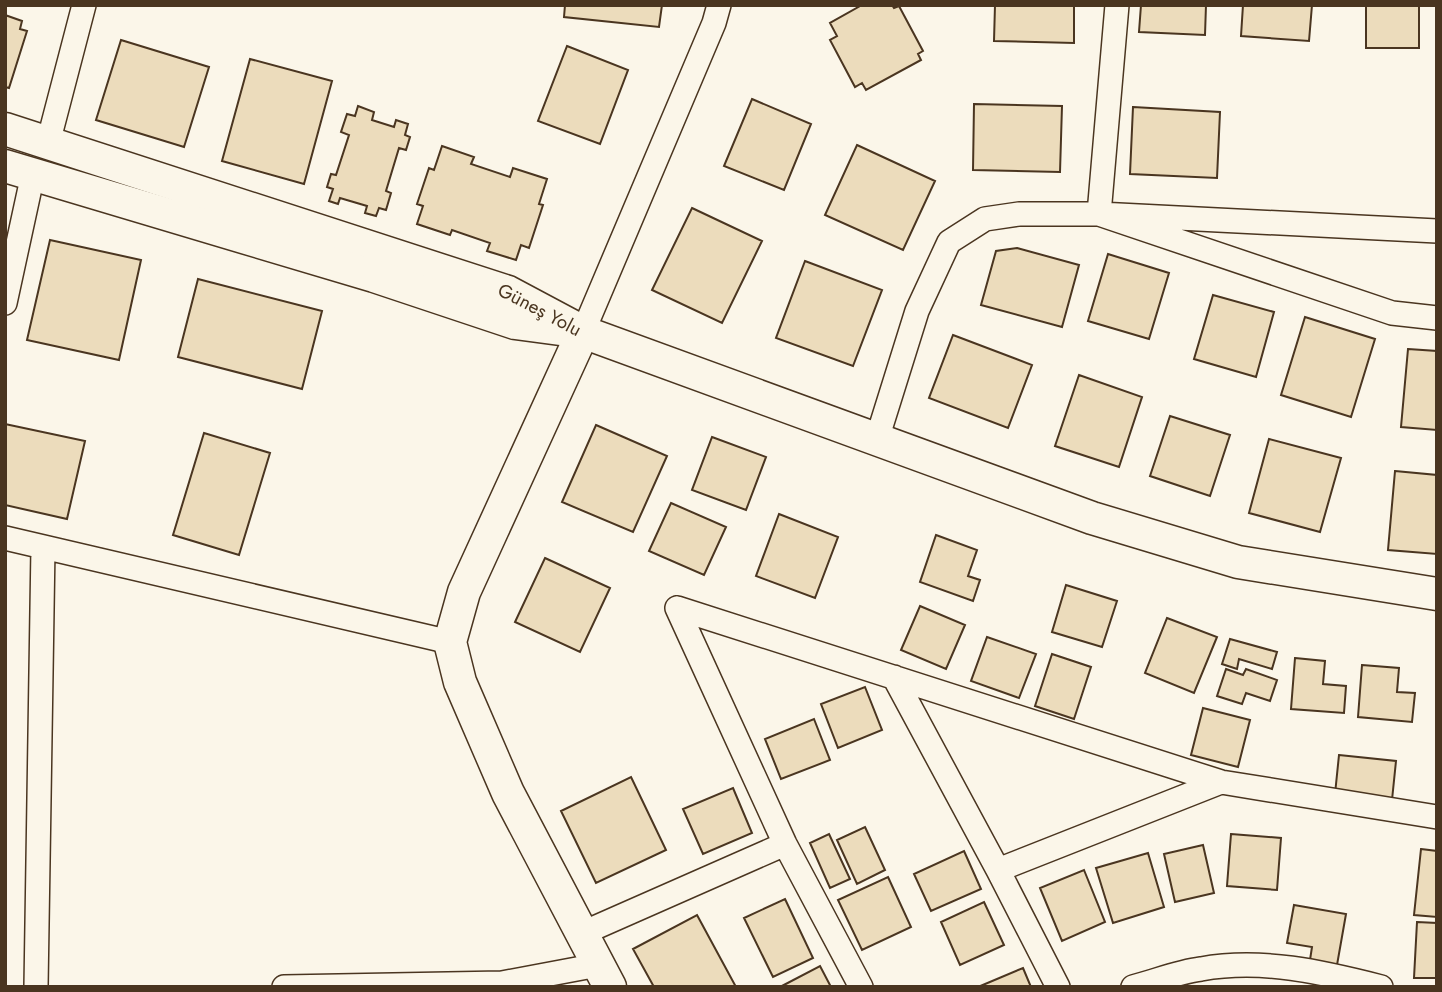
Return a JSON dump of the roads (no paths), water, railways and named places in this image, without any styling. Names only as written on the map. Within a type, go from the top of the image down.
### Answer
[{"type":"street","points":[[48,143],[84,5]]},
{"type":"street","points":[[284,987],[502,983],[604,976],[508,793],[460,682],[450,642],[464,592],[583,332],[717,14],[736,5]]},
{"type":"street","points":[[1099,214],[1117,5]]},
{"type":"street","name":"Güneş Yolu","points":[[5,129],[508,292],[583,332]]},
{"type":"street","points":[[5,303],[19,170]]},
{"type":"street","name":"Güneş Yolu","points":[[19,170],[374,276],[515,323],[583,332]]},
{"type":"street","points":[[877,439],[917,311],[949,242],[985,219],[1019,214],[1099,214],[1437,232]]},
{"type":"street","points":[[1099,214],[1392,313],[1437,318]]},
{"type":"street","points":[[583,332],[1092,519],[1238,562],[1437,594]]},
{"type":"street","points":[[5,538],[450,642]]},
{"type":"street","points":[[36,987],[43,547]]},
{"type":"street","points":[[861,987],[785,844],[677,607],[1221,782],[1437,817]]},
{"type":"street","points":[[894,677],[1058,987]]},
{"type":"street","points":[[998,870],[1221,782]]},
{"type":"street","points":[[583,933],[785,844]]},
{"type":"street","points":[[1133,987],[1200,969],[1242,964],[1318,971],[1381,987]]}]
